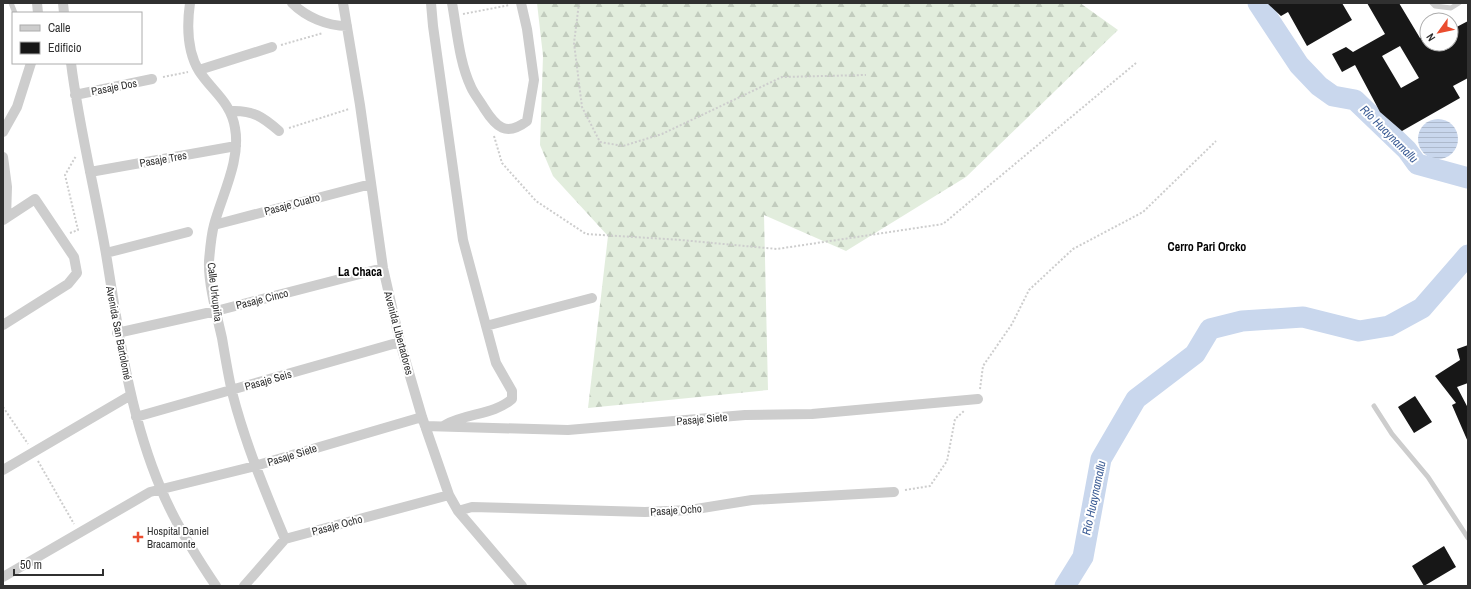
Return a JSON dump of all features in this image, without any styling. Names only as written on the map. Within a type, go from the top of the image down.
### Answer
[{"type":"street","name":"Calle Urkupiña","points":[[190,3],[188,18],[191,48],[198,70],[231,111],[236,129],[236,146],[224,197],[214,225],[209,262],[216,311],[232,391],[255,466],[285,539]]},
{"type":"street","points":[[292,3],[313,18],[342,26]]},
{"type":"street","name":"Avenida Libertadores","points":[[343,3],[342,26],[360,105],[383,268],[400,342],[423,421],[449,495],[458,511],[522,586]]},
{"type":"street","points":[[431,3],[463,240],[496,363],[512,391],[512,399],[504,407],[455,419],[443,426]]},
{"type":"street","points":[[452,3],[461,52],[471,87],[492,122],[506,130],[518,128],[527,121],[534,80],[527,28],[521,3]]},
{"type":"street","points":[[198,70],[272,47]]},
{"type":"street","points":[[3,132],[17,107],[31,64]]},
{"type":"street","name":"Avenida San Bartolomé","points":[[70,64],[106,253],[117,333],[136,417],[161,489],[194,554],[216,586]]},
{"type":"street","name":"Pasaje Dos","points":[[75,95],[152,79]]},
{"type":"street","points":[[231,111],[246,110],[265,119],[279,131]]},
{"type":"street","name":"Pasaje Tres","points":[[90,172],[236,146]]},
{"type":"street","points":[[3,157],[7,188],[5,219]]},
{"type":"street","name":"Pasaje Cuatro","points":[[214,225],[371,184]]},
{"type":"street","points":[[3,325],[68,284],[77,273],[74,257],[62,236],[35,199],[5,219]]},
{"type":"street","points":[[106,253],[188,232]]},
{"type":"street","name":"Pasaje Cinco","points":[[117,333],[216,311],[383,268]]},
{"type":"street","points":[[486,326],[592,298]]},
{"type":"street","name":"Pasaje Seis","points":[[136,417],[232,391],[400,342]]},
{"type":"street","points":[[3,470],[132,395]]},
{"type":"street","name":"Pasaje Siete","points":[[3,578],[150,492],[255,466],[423,421],[443,426],[568,430],[745,416],[812,414],[978,399]]},
{"type":"street","name":"Pasaje Ocho","points":[[458,511],[472,507],[645,512],[690,510],[752,500],[894,492]]},
{"type":"street","name":"Pasaje Ocho","points":[[285,539],[449,495]]},
{"type":"street","points":[[244,586],[285,539]]},
{"type":"lane","points":[[1432,3],[1435,6],[1451,8],[1459,3]]},
{"type":"lane","points":[[1374,406],[1392,434],[1428,477],[1468,538]]},
{"type":"path","points":[[454,15],[521,3]]},
{"type":"path","points":[[579,3],[574,43],[582,107],[600,142],[623,146],[662,134],[782,77],[866,75]]},
{"type":"path","points":[[272,47],[325,33],[342,26]]},
{"type":"path","points":[[493,134],[502,163],[536,201],[586,234],[681,240],[778,249],[943,224],[1136,63]]},
{"type":"path","points":[[152,79],[198,70]]},
{"type":"path","points":[[279,131],[360,105]]},
{"type":"path","points":[[62,236],[78,230],[65,175],[84,141]]},
{"type":"path","points":[[894,492],[930,486],[947,461],[955,419],[978,399],[984,366],[1012,324],[1029,290],[1073,250],[1143,212],[1216,141]]},
{"type":"path","points":[[3,407],[33,452],[79,533]]},
{"type":"green space","points":[[537,3],[1080,3],[1118,30],[966,177],[846,251],[764,215],[768,390],[588,408],[608,236],[553,176],[540,145],[543,56]]},
{"type":"water","points":[[1434,119],[1442,119],[1449,122],[1455,128],[1458,139],[1455,150],[1449,156],[1442,159],[1434,159],[1427,156],[1421,150],[1418,143],[1418,135],[1421,128],[1427,122]]},
{"type":"building","points":[[1267,3],[1342,3],[1352,20],[1307,46],[1288,12],[1281,16]]},
{"type":"building","points":[[1367,3],[1399,3],[1419,36],[1419,52],[1459,52],[1459,26],[1468,21],[1468,78],[1453,86],[1460,98],[1402,131],[1380,112],[1355,65],[1342,72],[1332,54],[1346,47],[1353,52],[1385,34]],"holes":[[[1400,46],[1419,78],[1401,88],[1382,56]]]},
{"type":"building","points":[[1468,345],[1468,383],[1457,387],[1468,408],[1468,442],[1452,405],[1456,403],[1435,376],[1460,360],[1457,349]]},
{"type":"building","points":[[1415,396],[1432,422],[1414,433],[1398,407]]},
{"type":"building","points":[[1444,546],[1456,567],[1424,586],[1412,566]]},
{"type":"waterway","name":"Río Huaynamallu","points":[[1258,3],[1299,65],[1319,86],[1333,96],[1355,100],[1407,150],[1417,164],[1468,178]]},
{"type":"waterway","name":"Río Huaynamallu","points":[[1065,586],[1083,557],[1101,459],[1136,399],[1195,354],[1210,329],[1242,321],[1303,317],[1359,331],[1389,326],[1422,308],[1468,255]]},
{"type":"place","name":"Hospital Daniel Bracamonte","points":[[138,537]]},
{"type":"district","name":"Cerro Pari Orcko","points":[[1207,247]]},
{"type":"district","name":"La Chaca","points":[[360,272]]}]
